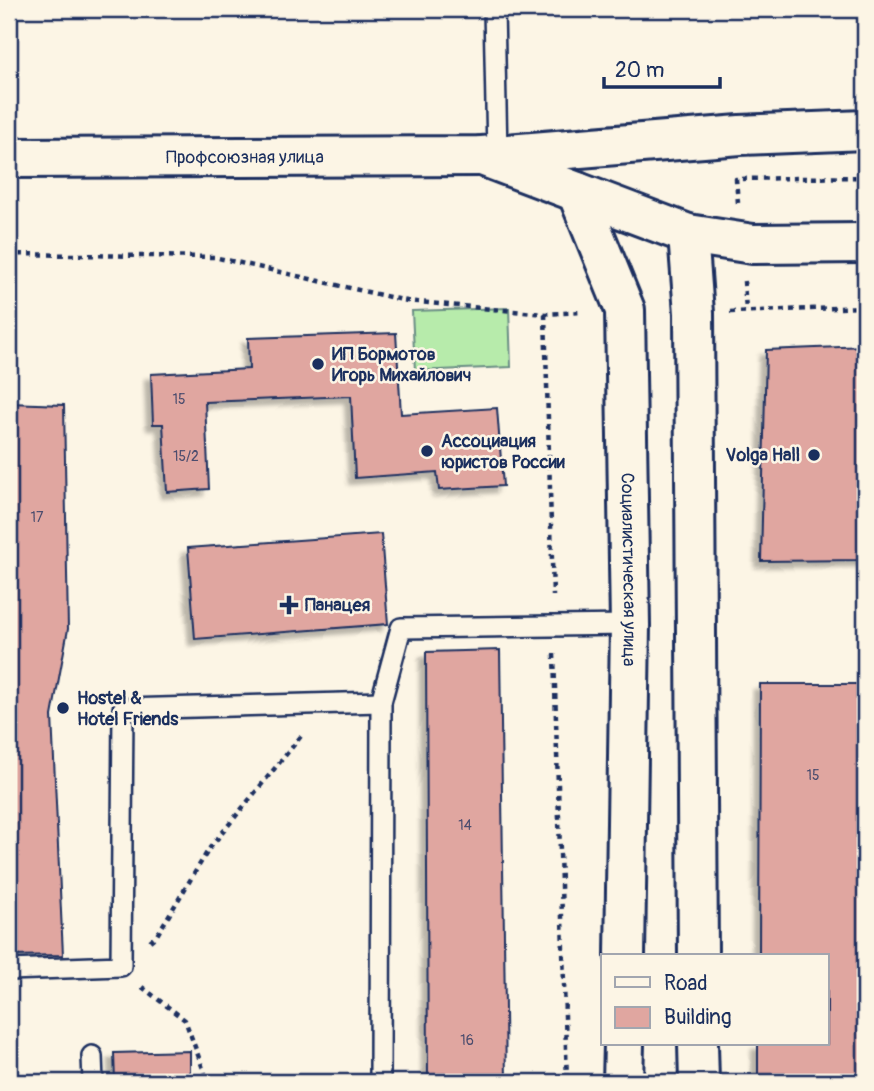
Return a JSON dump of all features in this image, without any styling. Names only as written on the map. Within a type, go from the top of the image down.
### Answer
[{"type":"street","name":"Профсоюзная улица","points":[[9,158],[489,155],[740,135],[865,130]]},
{"type":"street","name":"Профсоюзная улица","points":[[489,155],[688,234],[753,244],[865,243]]},
{"type":"street","name":"Социалистическая улица","points":[[577,192],[625,310],[630,625],[625,954]]},
{"type":"street","points":[[688,234],[694,313],[698,954]]},
{"type":"street","points":[[623,1082],[624,1046]]},
{"type":"street","points":[[698,1046],[699,1082]]},
{"type":"lane","points":[[489,155],[494,9]]},
{"type":"lane","points":[[380,1082],[381,702],[401,628],[630,625]]},
{"type":"lane","points":[[9,970],[121,966],[122,709],[381,702]]},
{"type":"lane","points":[[92,1056],[93,1082]]},
{"type":"path","points":[[736,179],[865,177]]},
{"type":"path","points":[[9,254],[214,257],[407,302],[545,314],[625,310]]},
{"type":"path","points":[[694,313],[865,307]]},
{"type":"path","points":[[545,314],[567,1082]]},
{"type":"path","points":[[121,966],[157,935],[209,849],[327,704]]},
{"type":"path","points":[[93,967],[130,978],[185,1020],[208,1082]]},
{"type":"green space","points":[[509,308],[511,367],[415,371],[412,311]]},
{"type":"building","points":[[396,333],[401,414],[497,408],[503,486],[439,490],[437,472],[355,478],[351,396],[205,402],[209,489],[167,492],[163,424],[153,424],[151,374],[249,369],[248,338]]},
{"type":"building","name":"Volga Hall","points":[[865,346],[865,560],[761,561],[766,350]]},
{"type":"building","points":[[9,403],[64,405],[68,629],[52,716],[63,955],[9,956]]},
{"type":"building","name":"Панацея","points":[[381,534],[388,624],[195,639],[188,548]]},
{"type":"building","points":[[500,650],[506,1082],[428,1082],[426,652]]},
{"type":"building","points":[[760,684],[865,684],[864,1082],[758,1082],[758,1046],[828,1046],[828,954],[759,954]]},
{"type":"building","points":[[190,1051],[190,1082],[115,1082],[114,1053]]},
{"type":"place","name":"ИП Бормотов Игорь Михайлович","points":[[318,364]]},
{"type":"place","name":"Ассоциация юристов России","points":[[427,451]]},
{"type":"place","name":"Volga Hall","points":[[814,455]]},
{"type":"place","name":"Панацея","points":[[289,605]]},
{"type":"place","name":"Hostel & Hotel Friends","points":[[63,708]]}]
